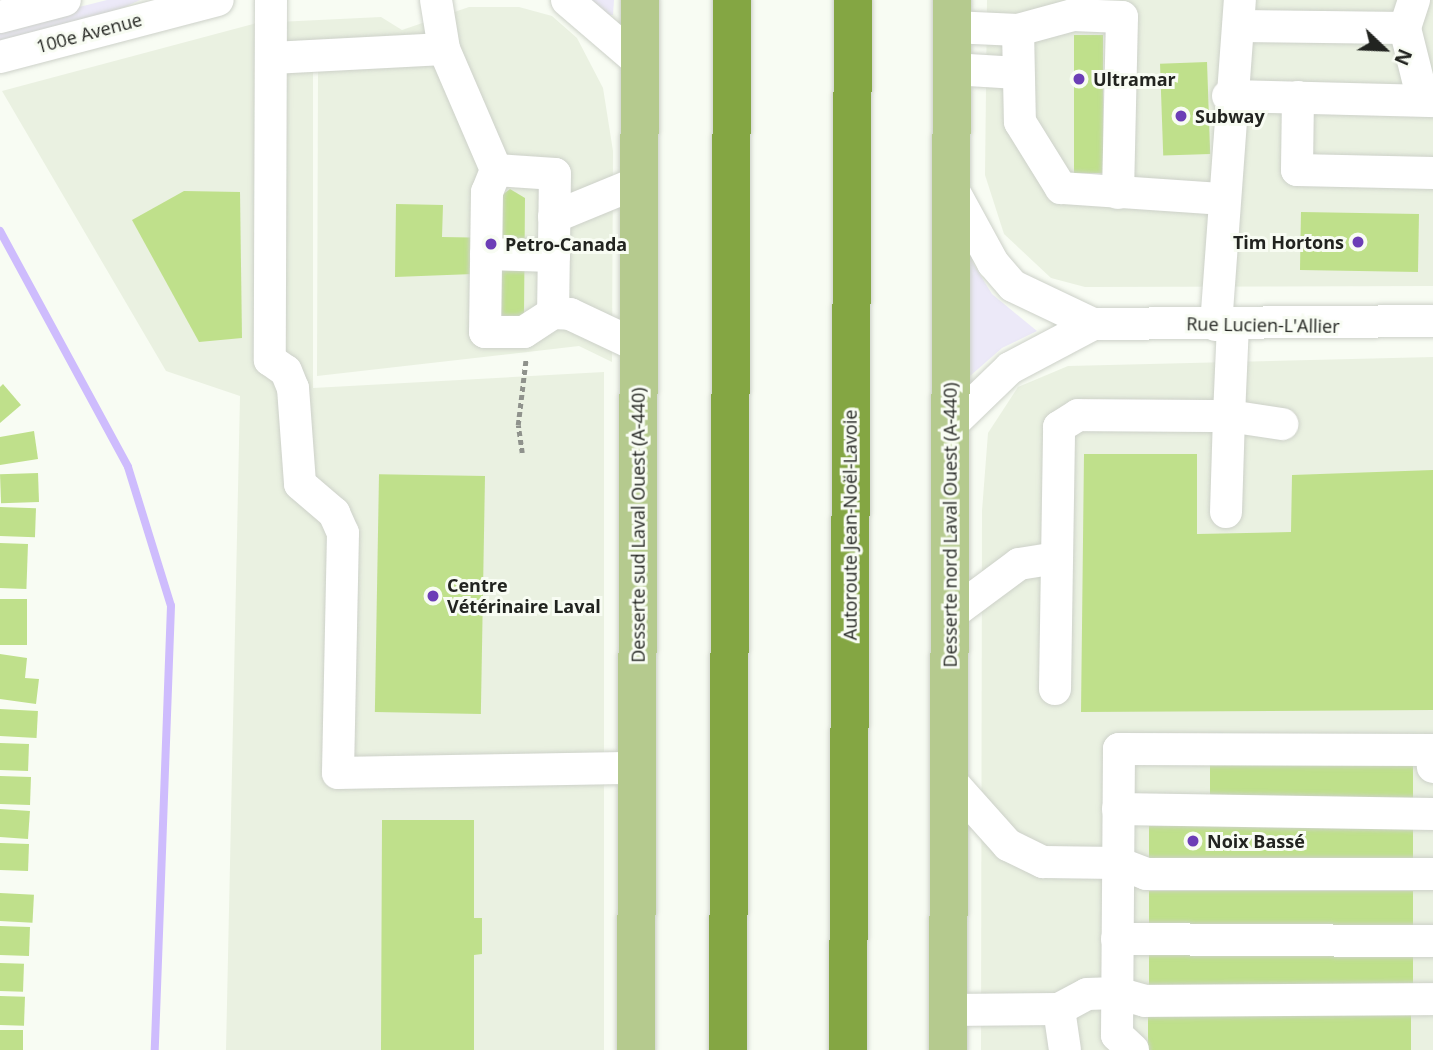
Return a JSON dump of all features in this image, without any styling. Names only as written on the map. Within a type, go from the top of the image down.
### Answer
[{"type":"highway","points":[[728,1050],[732,0]]},
{"type":"highway","name":"Autoroute Jean-Noël-Lavoie","points":[[848,1050],[853,0]]},
{"type":"main road","name":"Desserte sud Laval Ouest (A-440)","points":[[636,1050],[640,0]]},
{"type":"main road","name":"Desserte nord Laval Ouest (A-440)","points":[[948,1050],[949,182],[952,14]]},
{"type":"street","points":[[0,17],[65,0]]},
{"type":"street","name":"100e Avenue","points":[[0,57],[218,0]]},
{"type":"street","points":[[271,0],[270,360],[293,388],[300,484],[334,513],[343,533],[338,773],[637,768]]},
{"type":"street","points":[[436,0],[444,49],[496,170],[487,192],[485,332],[524,332],[553,313],[578,317],[638,346]]},
{"type":"street","points":[[567,0],[639,62]]},
{"type":"street","points":[[1226,512],[1229,416],[1224,325],[1223,199],[1228,96],[1240,60],[1240,13],[1409,14],[1428,100],[1228,96]]},
{"type":"street","points":[[952,14],[1018,30],[1073,15],[1122,17],[1118,193]]},
{"type":"street","points":[[1018,30],[1020,122],[1054,181],[1069,191],[1223,199]]},
{"type":"street","points":[[272,58],[444,49]]},
{"type":"street","points":[[951,69],[1018,72]]},
{"type":"street","points":[[1298,97],[1297,170],[1433,173]]},
{"type":"street","points":[[496,170],[555,174],[553,313]]},
{"type":"street","points":[[554,216],[639,182]]},
{"type":"street","name":"Rue Lucien-L'Allier","points":[[949,182],[1007,281],[1043,305],[1093,324],[1224,325],[1433,321]]},
{"type":"street","points":[[486,254],[554,256]]},
{"type":"street","name":"Rue Lucien-L'Allier","points":[[950,426],[1010,368],[1093,324]]},
{"type":"street","points":[[1055,689],[1057,434],[1063,421],[1078,415],[1229,416],[1282,424]]},
{"type":"street","points":[[949,616],[1020,564],[1057,558]]},
{"type":"street","points":[[1133,1050],[1117,1035],[1119,749],[1432,750],[1433,767]]},
{"type":"street","points":[[949,779],[1007,845],[1029,858],[1118,863],[1146,874],[1433,874]]},
{"type":"street","points":[[1118,809],[1433,814]]},
{"type":"street","points":[[1117,939],[1433,941]]},
{"type":"street","points":[[948,1010],[1059,1009],[1087,994],[1117,993],[1145,1001],[1433,999]]},
{"type":"street","points":[[1059,1009],[1065,1050]]},
{"type":"path","points":[[522,453],[520,398],[528,364],[524,332]]},
{"type":"shaded area","points":[[107,0],[140,0],[101,18],[0,45],[0,27]]},
{"type":"shaded area","points":[[590,0],[614,0],[613,15],[608,15]]},
{"type":"shaded area","points":[[987,0],[1433,0],[1433,286],[1085,287],[1051,278],[1004,234],[985,175]]},
{"type":"shaded area","points":[[469,7],[519,7],[552,16],[577,38],[603,88],[613,151],[612,362],[579,346],[317,376],[318,71],[313,72],[313,388],[604,372],[604,1050],[226,1050],[240,396],[166,371],[2,91],[257,23],[381,17],[402,30]]},
{"type":"shaded area","points":[[968,255],[992,294],[1037,331],[1002,348],[970,376],[965,374]]},
{"type":"shaded area","points":[[1433,357],[1433,1050],[981,1050],[982,511],[988,433],[1018,387],[1068,366]]},
{"type":"building","points":[[1074,35],[1103,35],[1103,173],[1074,173]]},
{"type":"building","points":[[1207,62],[1210,154],[1163,156],[1160,64]]},
{"type":"building","points":[[510,189],[525,198],[524,316],[507,321],[501,316],[499,273],[395,277],[396,204],[443,205],[442,237],[499,238],[501,196]]},
{"type":"building","points":[[184,191],[240,192],[242,338],[199,342],[132,220]]},
{"type":"building","name":"Tim Hortons","points":[[1301,212],[1419,214],[1418,272],[1300,270]]},
{"type":"building","points":[[3,384],[21,405],[0,423],[0,387]]},
{"type":"building","points":[[34,431],[38,459],[0,465],[0,437]]},
{"type":"building","points":[[1084,454],[1197,454],[1197,534],[1291,532],[1292,475],[1433,470],[1433,710],[1081,712]]},
{"type":"building","points":[[38,473],[39,502],[1,503],[0,474]]},
{"type":"building","name":"Centre Vétérinaire Laval","points":[[379,474],[485,476],[481,714],[375,712]]},
{"type":"building","points":[[0,507],[36,508],[35,537],[0,536]]},
{"type":"building","points":[[0,543],[28,544],[26,589],[0,588]]},
{"type":"building","points":[[0,599],[27,599],[27,645],[0,645]]},
{"type":"building","points":[[0,654],[27,658],[25,678],[39,679],[36,704],[0,699]]},
{"type":"building","points":[[0,709],[38,711],[37,738],[0,736]]},
{"type":"building","points":[[0,743],[29,744],[28,771],[0,770]]},
{"type":"building","points":[[1210,762],[1413,762],[1413,799],[1210,799]]},
{"type":"building","points":[[0,776],[31,777],[30,805],[0,804]]},
{"type":"building","points":[[0,809],[30,811],[28,839],[0,837]]},
{"type":"building","points":[[382,820],[474,820],[474,918],[482,918],[482,954],[474,955],[474,1050],[381,1050]]},
{"type":"building","points":[[1149,826],[1413,826],[1413,864],[1149,864]]},
{"type":"building","points":[[0,843],[29,844],[28,871],[0,870]]},
{"type":"building","points":[[1149,891],[1413,891],[1413,930],[1149,930]]},
{"type":"building","points":[[0,893],[34,895],[32,923],[0,921]]},
{"type":"building","points":[[0,926],[30,927],[29,956],[0,955]]},
{"type":"building","points":[[1149,951],[1413,951],[1413,990],[1149,990]]},
{"type":"building","points":[[0,963],[24,964],[23,992],[0,991]]},
{"type":"building","points":[[0,996],[25,997],[24,1026],[0,1025]]},
{"type":"building","points":[[1148,1013],[1411,1013],[1411,1050],[1148,1050]]},
{"type":"building","points":[[0,1030],[23,1030],[23,1050],[0,1050]]},
{"type":"waterway","points":[[0,231],[128,467],[171,606],[155,1050]]},
{"type":"place","name":"Ultramar","points":[[1079,79]]},
{"type":"place","name":"Subway","points":[[1181,116]]},
{"type":"place","name":"Tim Hortons","points":[[1358,242]]},
{"type":"place","name":"Petro-Canada","points":[[491,244]]},
{"type":"place","name":"Centre Vétérinaire Laval","points":[[433,596]]},
{"type":"place","name":"Noix Bassé","points":[[1193,841]]}]
